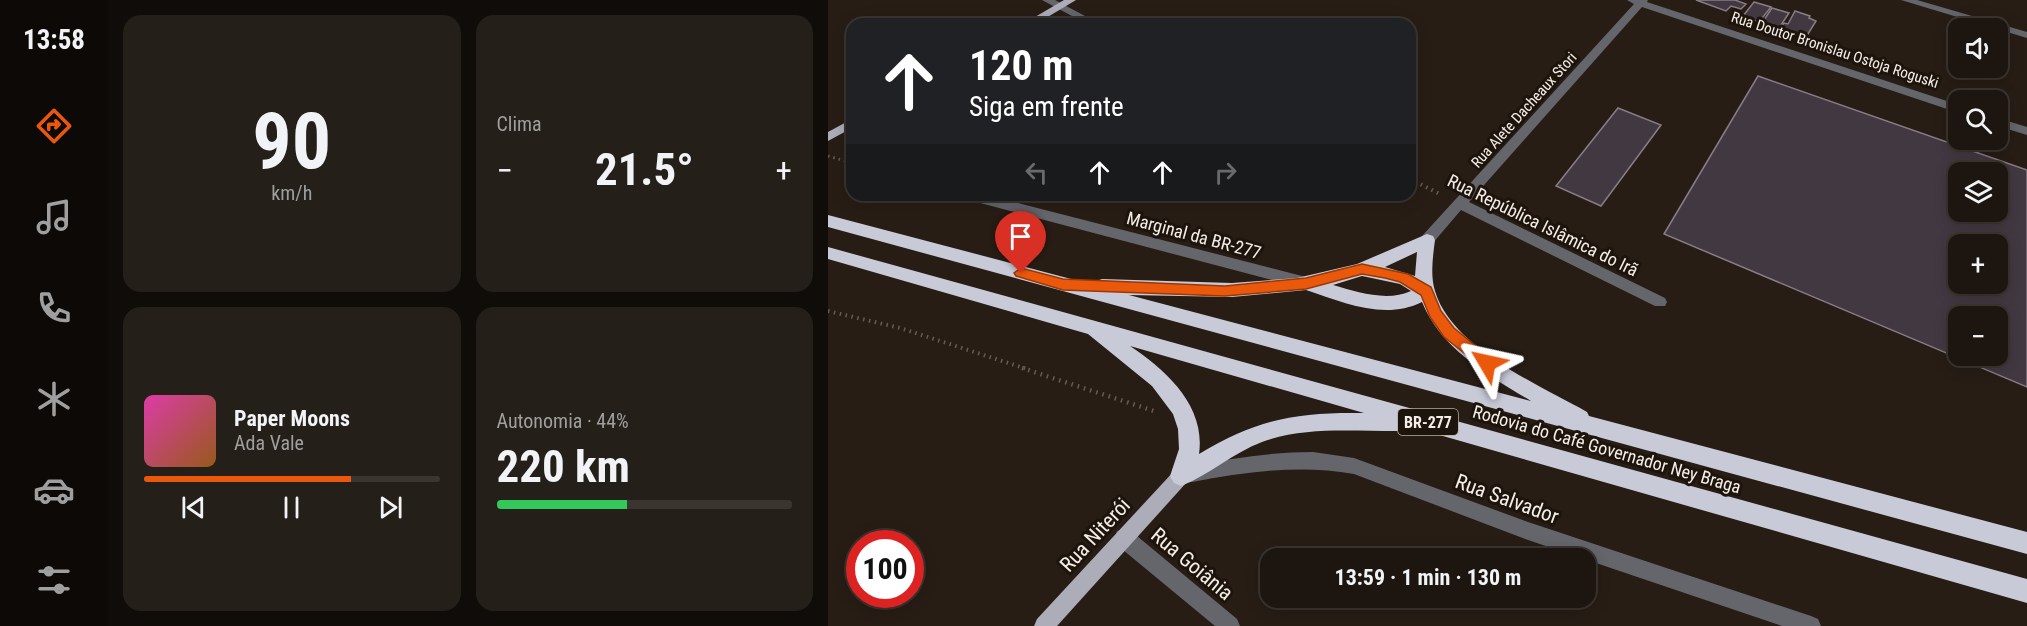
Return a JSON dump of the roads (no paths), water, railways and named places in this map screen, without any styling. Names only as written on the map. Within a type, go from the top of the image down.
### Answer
[{"type":"highway","name":"Rodovia do Café Governador Ney Braga","points":[[828,221],[1599,430],[2027,543]]},
{"type":"highway","points":[[1063,284],[1225,291],[1306,283],[1362,269],[1427,240],[1424,273],[1426,291],[1435,313],[1449,332],[1465,348],[1487,363],[1599,430]]},
{"type":"highway","name":"Rodovia do Café Governador Ney Braga","points":[[828,253],[2027,591]]},
{"type":"highway","points":[[1362,269],[1404,278],[1426,291]]},
{"type":"highway","points":[[1306,283],[1389,305],[1414,300],[1426,291]]},
{"type":"highway","points":[[1087,325],[1161,380],[1177,399],[1188,423],[1189,449],[1181,476]]},
{"type":"highway","points":[[1181,476],[1246,438],[1279,428],[1311,424],[1428,422]]},
{"type":"main road","points":[[1038,18],[1071,0]]},
{"type":"main road","points":[[828,137],[846,126]]},
{"type":"main road","name":"Rua Niterói","points":[[1044,626],[1181,476]]},
{"type":"street","points":[[1047,0],[1083,18]]},
{"type":"street","points":[[1906,0],[2027,36]]},
{"type":"street","name":"Rua Doutor Bronislau Ostoja Roguski","points":[[1638,1],[1948,105]]},
{"type":"street","name":"Rua Alete Dacheaux Stori","points":[[1427,240],[1638,1]]},
{"type":"street","points":[[2008,125],[2027,131]]},
{"type":"street","name":"Marginal da BR-277","points":[[992,201],[1306,283]]},
{"type":"street","name":"Rua República Islâmica do Irã","points":[[1460,204],[1660,302]]},
{"type":"street","name":"Rua Salvador","points":[[1181,476],[1290,459],[1326,460],[1345,464],[1528,531],[1811,626]]},
{"type":"street","name":"Rua Goiânia","points":[[1124,538],[1230,626]]}]
